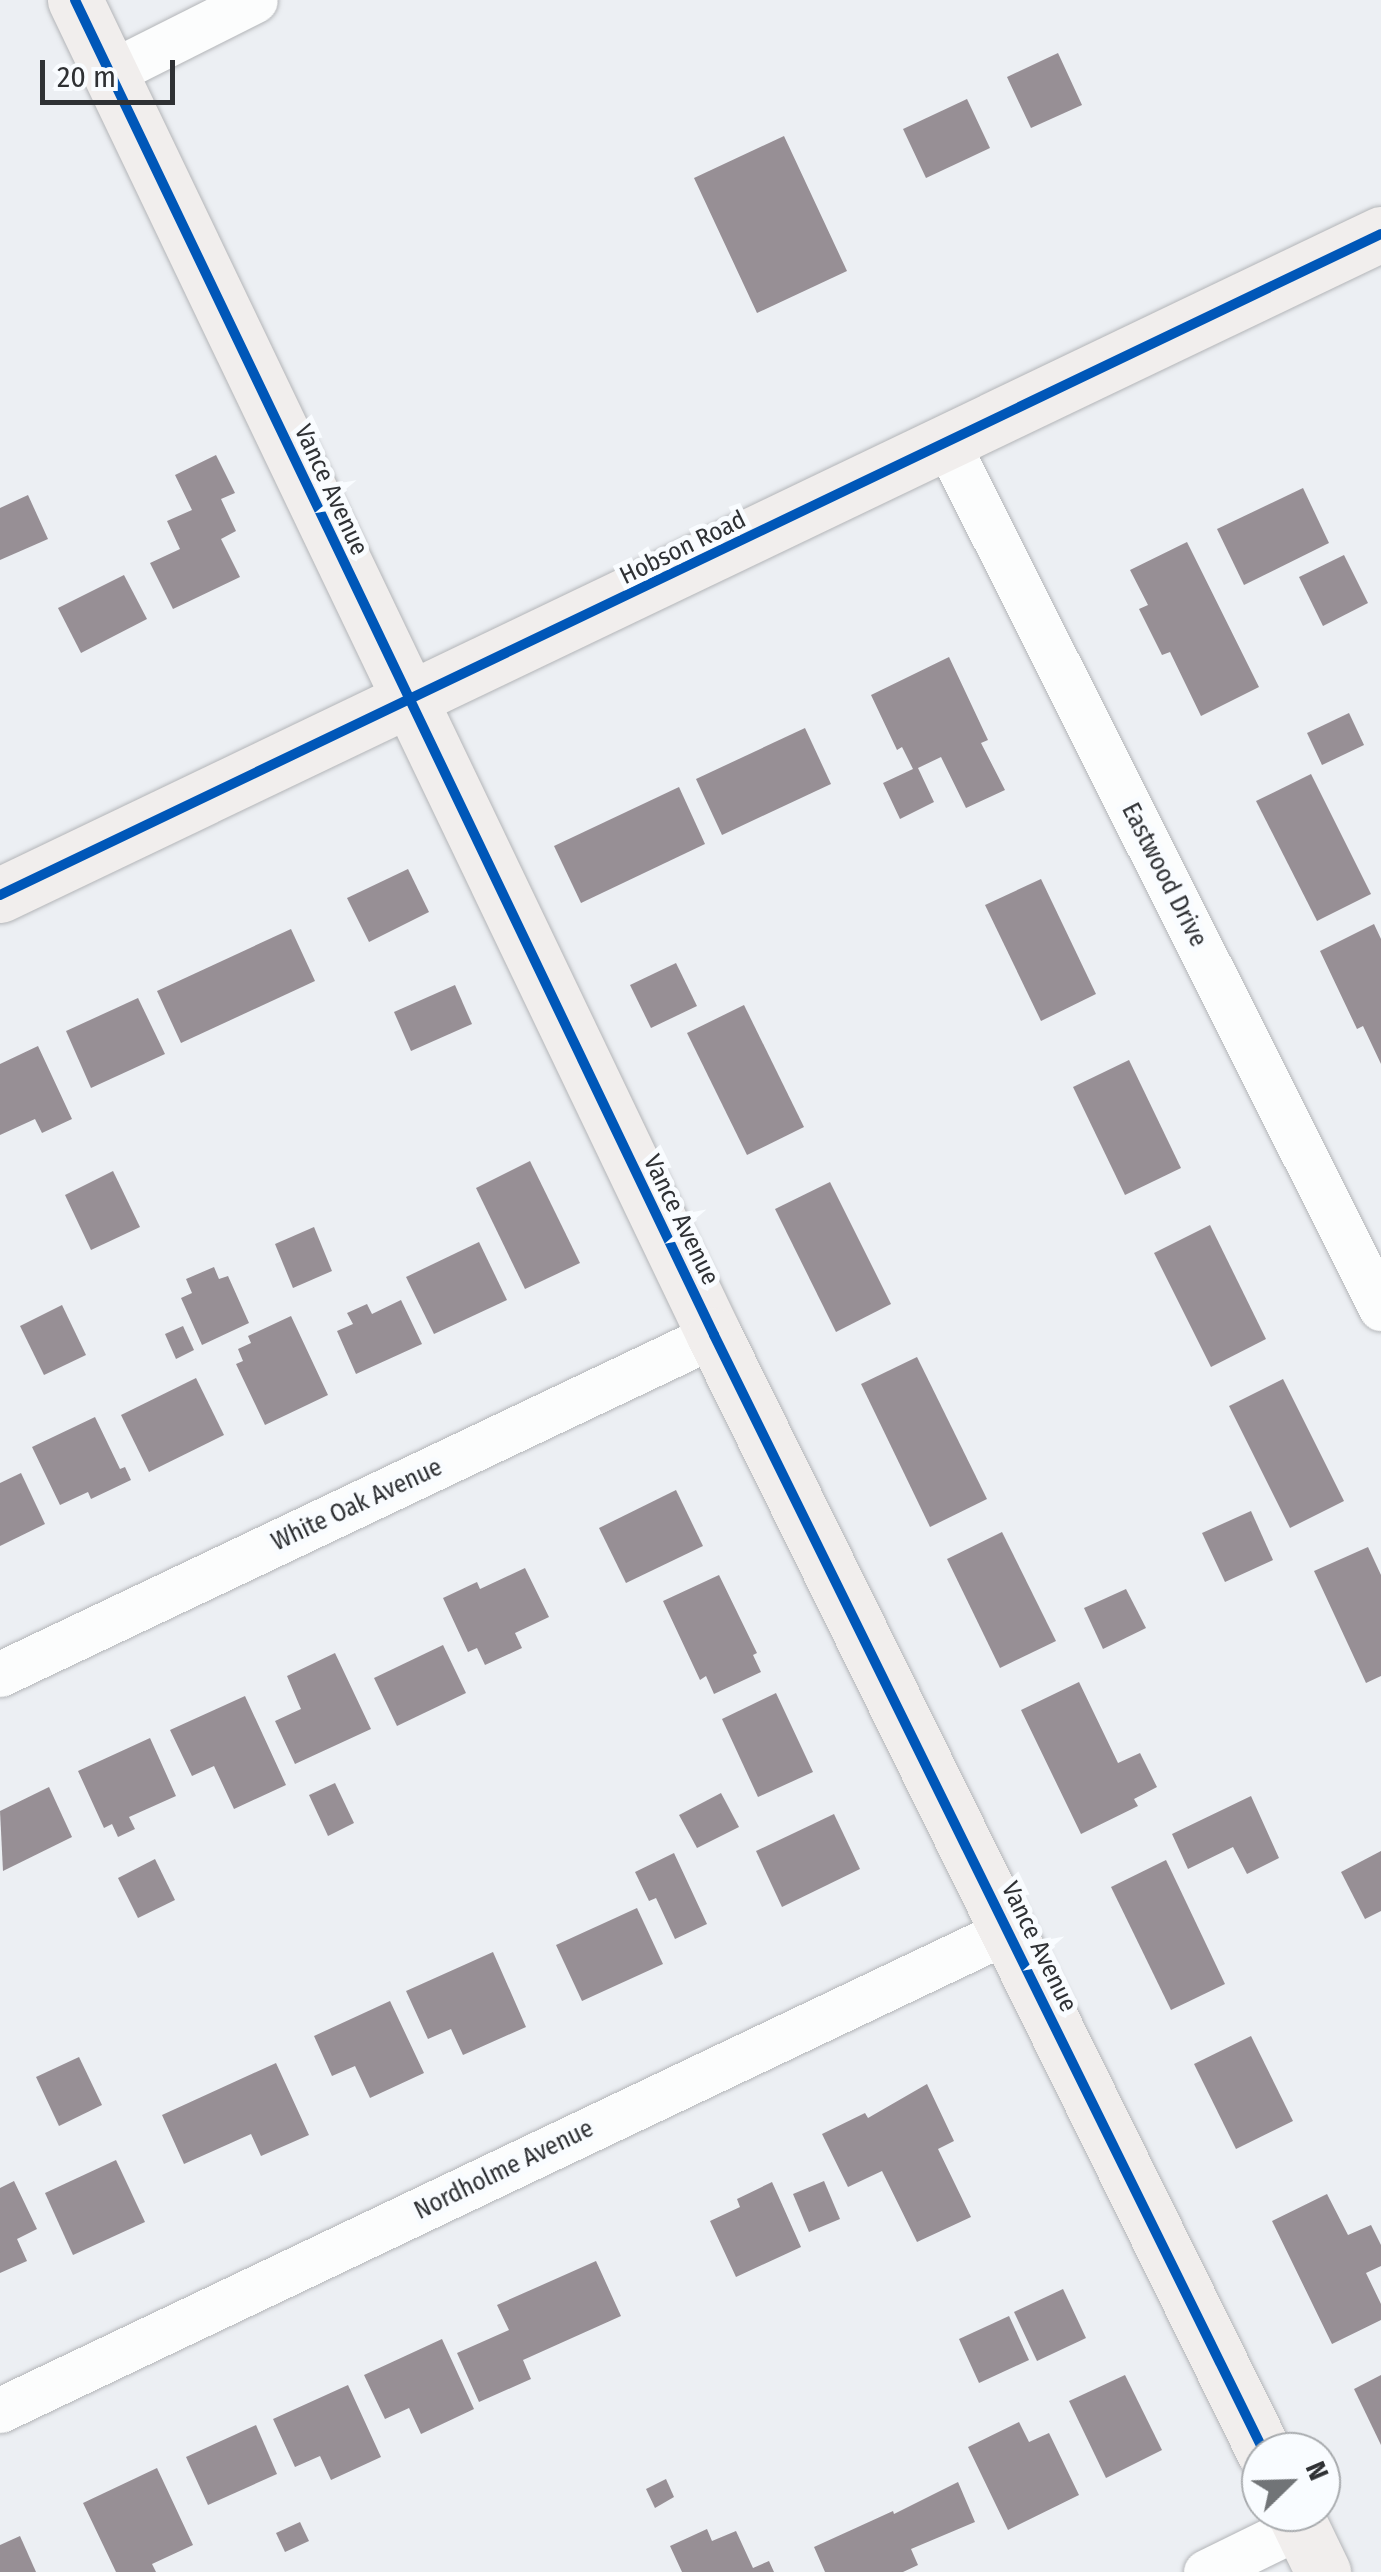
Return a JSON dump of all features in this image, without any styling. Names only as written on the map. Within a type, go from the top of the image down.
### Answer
[{"type":"street","name":"Vance Avenue","points":[[75,0],[714,1335],[1254,2432]]},
{"type":"street","points":[[110,72],[254,0]]},
{"type":"street","name":"Hobson Road","points":[[0,895],[1381,234]]},
{"type":"street","name":"Eastwood Drive","points":[[947,443],[1381,1308]]},
{"type":"street","name":"White Oak Avenue","points":[[0,1674],[714,1335]]},
{"type":"street","name":"Nordholme Avenue","points":[[0,2410],[1009,1930]]},
{"type":"street","points":[[1206,2572],[1306,2537]]},
{"type":"building","points":[[1058,53],[1082,105],[1031,128],[1007,77]]},
{"type":"building","points":[[967,99],[990,148],[926,178],[903,129]]},
{"type":"building","points":[[784,136],[847,271],[757,313],[694,178]]},
{"type":"building","points":[[216,455],[235,493],[221,499],[236,531],[221,539],[240,577],[173,609],[150,563],[180,549],[167,521],[192,510],[175,475]]},
{"type":"building","points":[[1303,488],[1329,543],[1244,585],[1217,529]]},
{"type":"building","points":[[28,495],[48,539],[0,560],[0,508]]},
{"type":"building","points":[[1187,542],[1259,687],[1201,716],[1170,652],[1162,655],[1139,609],[1148,605],[1130,570]]},
{"type":"building","points":[[1344,555],[1368,603],[1323,626],[1299,577]]},
{"type":"building","points":[[124,575],[147,619],[81,653],[58,608]]},
{"type":"building","points":[[949,657],[988,740],[981,743],[1005,790],[966,808],[941,757],[918,768],[934,802],[900,819],[883,783],[913,769],[902,747],[897,750],[871,695]]},
{"type":"building","points":[[1349,713],[1364,745],[1322,765],[1307,733]]},
{"type":"building","points":[[805,728],[831,784],[722,835],[696,779]]},
{"type":"building","points":[[1311,774],[1371,894],[1317,921],[1256,801]]},
{"type":"building","points":[[679,787],[705,844],[581,903],[554,846]]},
{"type":"building","points":[[408,869],[429,912],[369,942],[347,898]]},
{"type":"building","points":[[1041,879],[1096,994],[1041,1021],[985,905]]},
{"type":"building","points":[[1374,924],[1381,939],[1381,1064],[1363,1026],[1357,1029],[1320,951]]},
{"type":"building","points":[[291,929],[315,981],[181,1043],[157,991]]},
{"type":"building","points":[[676,963],[697,1006],[651,1028],[630,985]]},
{"type":"building","points":[[455,985],[472,1024],[411,1051],[394,1012]]},
{"type":"building","points":[[138,998],[165,1054],[91,1088],[66,1031]]},
{"type":"building","points":[[744,1005],[804,1127],[747,1155],[687,1033]]},
{"type":"building","points":[[38,1046],[72,1119],[42,1133],[35,1119],[0,1135],[0,1064]]},
{"type":"building","points":[[1129,1060],[1181,1168],[1125,1195],[1073,1087]]},
{"type":"building","points":[[530,1161],[580,1263],[525,1289],[476,1188]]},
{"type":"building","points":[[113,1171],[140,1227],[91,1250],[65,1195]]},
{"type":"building","points":[[830,1182],[891,1304],[836,1332],[775,1209]]},
{"type":"building","points":[[1210,1225],[1266,1339],[1211,1367],[1154,1253]]},
{"type":"building","points":[[314,1227],[332,1271],[293,1288],[275,1244]]},
{"type":"building","points":[[479,1242],[507,1300],[434,1334],[406,1277]]},
{"type":"building","points":[[214,1267],[219,1279],[228,1276],[249,1323],[202,1345],[181,1298],[192,1293],[186,1279]]},
{"type":"building","points":[[401,1300],[422,1344],[356,1374],[337,1331],[353,1324],[347,1313],[367,1304],[372,1314]]},
{"type":"building","points":[[62,1305],[86,1355],[44,1375],[20,1326]]},
{"type":"building","points":[[291,1316],[328,1395],[265,1425],[236,1364],[243,1361],[238,1349],[251,1343],[248,1336]]},
{"type":"building","points":[[183,1326],[194,1350],[176,1359],[165,1334]]},
{"type":"building","points":[[917,1357],[987,1499],[930,1527],[861,1384]]},
{"type":"building","points":[[196,1378],[224,1435],[149,1472],[121,1415]]},
{"type":"building","points":[[1283,1379],[1344,1501],[1290,1528],[1229,1406]]},
{"type":"building","points":[[95,1417],[120,1469],[125,1467],[131,1480],[91,1499],[88,1492],[60,1505],[32,1447]]},
{"type":"building","points":[[21,1473],[45,1524],[0,1546],[0,1483]]},
{"type":"building","points":[[676,1490],[703,1546],[626,1583],[599,1528]]},
{"type":"building","points":[[1251,1511],[1273,1560],[1225,1582],[1202,1533]]},
{"type":"building","points":[[1002,1532],[1056,1641],[1000,1668],[947,1559]]},
{"type":"building","points":[[1368,1547],[1381,1575],[1381,1676],[1366,1683],[1314,1571]]},
{"type":"building","points":[[525,1568],[549,1617],[515,1633],[522,1648],[485,1665],[477,1648],[468,1652],[443,1598],[477,1582],[480,1589]]},
{"type":"building","points":[[719,1575],[757,1653],[753,1655],[761,1672],[714,1694],[706,1676],[700,1680],[663,1601]]},
{"type":"building","points":[[1126,1589],[1146,1628],[1103,1649],[1084,1608]]},
{"type":"building","points":[[443,1645],[466,1693],[397,1726],[374,1678]]},
{"type":"building","points":[[335,1653],[371,1729],[295,1764],[275,1721],[301,1709],[287,1676]]},
{"type":"building","points":[[1079,1682],[1118,1763],[1140,1753],[1157,1787],[1134,1799],[1138,1806],[1081,1834],[1021,1710]]},
{"type":"building","points":[[776,1693],[813,1772],[758,1797],[722,1719]]},
{"type":"building","points":[[245,1696],[286,1785],[234,1809],[214,1766],[192,1776],[170,1730]]},
{"type":"building","points":[[150,1738],[176,1796],[129,1817],[135,1829],[118,1837],[112,1824],[104,1828],[78,1771]]},
{"type":"building","points":[[335,1783],[354,1823],[328,1836],[309,1795]]},
{"type":"building","points":[[49,1787],[72,1837],[3,1871],[0,1811]]},
{"type":"building","points":[[721,1793],[739,1827],[697,1848],[679,1815]]},
{"type":"building","points":[[1251,1796],[1279,1858],[1247,1874],[1233,1847],[1188,1869],[1172,1834]]},
{"type":"building","points":[[834,1814],[860,1869],[782,1907],[756,1851]]},
{"type":"building","points":[[1381,1851],[1381,1911],[1365,1919],[1341,1872]]},
{"type":"building","points":[[674,1853],[707,1924],[675,1939],[656,1898],[649,1901],[635,1872]]},
{"type":"building","points":[[155,1859],[175,1900],[138,1918],[118,1878]]},
{"type":"building","points":[[1166,1860],[1225,1984],[1171,2010],[1111,1887]]},
{"type":"building","points":[[637,1908],[663,1964],[582,2001],[556,1945]]},
{"type":"building","points":[[493,1952],[526,2027],[463,2055],[451,2029],[428,2039],[406,1991]]},
{"type":"building","points":[[390,2001],[424,2073],[370,2098],[355,2066],[332,2076],[314,2036]]},
{"type":"building","points":[[1251,2036],[1293,2121],[1236,2149],[1194,2064]]},
{"type":"building","points":[[79,2057],[102,2105],[59,2126],[36,2077]]},
{"type":"building","points":[[276,2063],[309,2135],[261,2156],[251,2134],[184,2164],[162,2115]]},
{"type":"building","points":[[927,2084],[954,2141],[938,2149],[971,2217],[917,2242],[882,2171],[848,2187],[822,2134],[865,2113],[868,2118]]},
{"type":"building","points":[[116,2160],[145,2222],[73,2255],[45,2193]]},
{"type":"building","points":[[14,2181],[37,2229],[17,2239],[27,2261],[0,2273],[0,2188]]},
{"type":"building","points":[[824,2181],[840,2219],[809,2232],[793,2194]]},
{"type":"building","points":[[772,2182],[801,2247],[736,2277],[710,2221],[740,2207],[737,2199]]},
{"type":"building","points":[[1327,2194],[1348,2235],[1371,2225],[1381,2245],[1381,2266],[1366,2273],[1381,2304],[1381,2320],[1332,2344],[1272,2221]]},
{"type":"building","points":[[596,2261],[621,2316],[523,2360],[531,2379],[479,2402],[457,2353],[509,2330],[497,2305]]},
{"type":"building","points":[[1063,2289],[1086,2338],[1037,2361],[1014,2312]]},
{"type":"building","points":[[1009,2316],[1029,2360],[979,2383],[959,2339]]},
{"type":"building","points":[[442,2339],[474,2409],[421,2434],[409,2408],[385,2419],[364,2375]]},
{"type":"building","points":[[1125,2375],[1162,2450],[1106,2478],[1069,2401]]},
{"type":"building","points":[[1381,2375],[1381,2445],[1354,2389]]},
{"type":"building","points":[[348,2385],[381,2457],[331,2480],[320,2456],[295,2467],[273,2419]]},
{"type":"building","points":[[1019,2422],[1029,2442],[1049,2433],[1079,2495],[1008,2530],[968,2447]]},
{"type":"building","points":[[256,2425],[277,2474],[208,2505],[186,2457]]},
{"type":"building","points":[[157,2468],[193,2545],[152,2564],[156,2572],[116,2572],[83,2503]]},
{"type":"building","points":[[666,2479],[674,2497],[655,2508],[646,2489]]},
{"type":"building","points":[[958,2482],[975,2522],[911,2549],[918,2565],[903,2572],[825,2572],[814,2547]]},
{"type":"building","points":[[300,2522],[309,2541],[285,2552],[276,2533]]},
{"type":"building","points":[[707,2529],[712,2541],[736,2531],[753,2568],[769,2561],[774,2572],[682,2572],[670,2546]]},
{"type":"building","points":[[20,2536],[36,2572],[0,2572],[0,2545]]},
{"type":"cycle path","points":[[75,0],[714,1335],[1254,2432]]},
{"type":"cycle path","points":[[0,895],[1381,234]]}]
